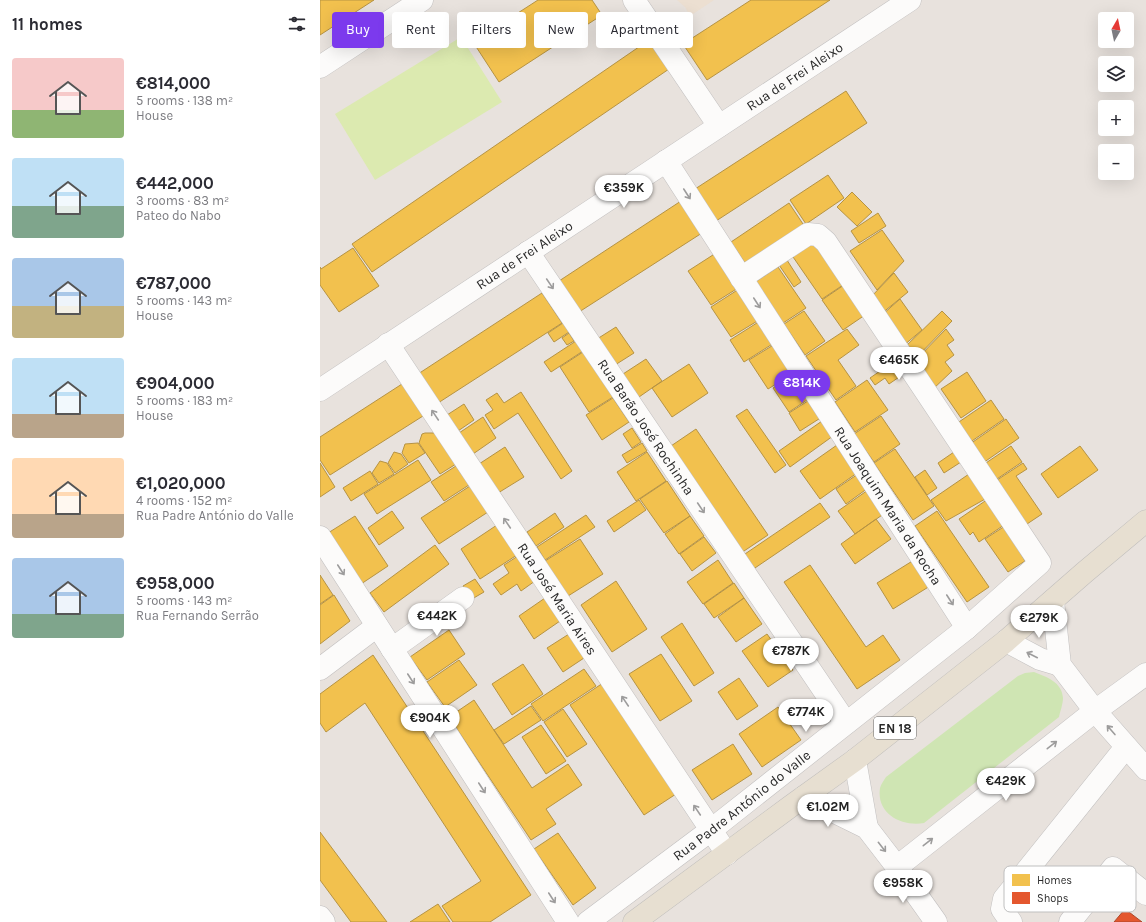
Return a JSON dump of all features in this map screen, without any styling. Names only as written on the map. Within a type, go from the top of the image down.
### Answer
[{"type":"main road","name":"EN 18","points":[[634,922],[855,760],[1006,641],[1146,521]]},
{"type":"street","points":[[320,67],[422,0]]},
{"type":"street","points":[[634,0],[719,126]]},
{"type":"street","name":"Rua de Frei Aleixo","points":[[320,390],[910,0]]},
{"type":"street","name":"Rua Joaquim Maria da Rocha","points":[[666,161],[967,628]]},
{"type":"street","name":"Rua Padre António do Valle","points":[[588,922],[711,830],[967,628],[1040,563],[826,242],[818,235],[808,234],[741,278]]},
{"type":"street","name":"Rua Barão José Rochinha","points":[[528,252],[846,723]]},
{"type":"street","name":"Rua José Maria Aires","points":[[388,344],[727,854]]},
{"type":"street","points":[[320,537],[568,922]]},
{"type":"street","points":[[392,648],[464,598]]},
{"type":"street","points":[[1052,601],[1060,665],[1095,711],[1146,769]]},
{"type":"street","points":[[320,669],[378,626]]},
{"type":"street","points":[[1006,641],[1040,659],[1060,665]]},
{"type":"street","points":[[897,866],[1095,711],[1146,674]]},
{"type":"street","points":[[1030,866],[1126,747]]},
{"type":"street","points":[[855,760],[867,828]]},
{"type":"street","points":[[804,797],[867,828],[897,866],[936,922]]},
{"type":"street","points":[[1136,886],[1146,894]]},
{"type":"street","points":[[1004,899],[1002,909],[1004,912]]},
{"type":"street","points":[[1004,912],[1011,922]]},
{"type":"street","points":[[1070,922],[1078,912]]},
{"type":"street","points":[[320,917],[324,922]]},
{"type":"shaded area","points":[[677,0],[714,0],[693,14],[693,12],[688,12],[685,7]]},
{"type":"green space","points":[[457,39],[457,48],[468,48],[502,102],[375,180],[335,114],[443,48],[449,48],[449,44]]},
{"type":"green space","points":[[1034,672],[1053,681],[1060,688],[1063,698],[1059,717],[924,823],[916,824],[899,821],[886,812],[880,797],[880,788],[886,777],[1018,676],[1025,673]]},
{"type":"building: Homes","points":[[320,0],[374,0],[355,12],[332,12],[332,27],[320,35]]},
{"type":"building: Homes","points":[[538,0],[592,0],[600,12],[596,12],[596,19],[588,24],[588,12],[534,12],[534,48],[551,48],[499,82],[477,48],[526,48],[526,12],[519,12]]},
{"type":"building: Homes","points":[[751,0],[830,0],[707,80],[686,48],[693,48],[693,38]]},
{"type":"building: Homes","points":[[637,48],[655,48],[669,69],[372,272],[352,244]]},
{"type":"building: Homes","points":[[846,91],[867,123],[716,221],[695,189]]},
{"type":"building: Homes","points":[[828,175],[844,198],[806,224],[790,200]]},
{"type":"building: Homes","points":[[852,192],[872,212],[857,226],[837,207]]},
{"type":"building: Homes","points":[[681,201],[702,233],[579,312],[559,281]]},
{"type":"building: Homes","points":[[789,203],[805,227],[747,266],[731,242]]},
{"type":"building: Homes","points":[[878,213],[886,226],[859,243],[851,231]]},
{"type":"building: Homes","points":[[882,230],[904,261],[877,290],[850,251]]},
{"type":"building: Homes","points":[[812,239],[843,285],[822,299],[791,254]]},
{"type":"building: Homes","points":[[353,248],[379,286],[339,312],[320,285],[320,267],[321,269]]},
{"type":"building: Homes","points":[[716,253],[738,288],[711,305],[688,271]]},
{"type":"building: Homes","points":[[785,257],[801,282],[794,287],[777,262]]},
{"type":"building: Homes","points":[[778,267],[806,308],[783,323],[755,282]]},
{"type":"building: Homes","points":[[894,273],[908,292],[881,314],[870,298]]},
{"type":"building: Homes","points":[[844,285],[865,315],[843,330],[822,300]]},
{"type":"building: Homes","points":[[739,289],[759,320],[731,337],[711,307]]},
{"type":"building: Homes","points":[[542,293],[562,323],[438,403],[418,374]]},
{"type":"building: Homes","points":[[900,299],[922,330],[903,346],[882,315]]},
{"type":"building: Homes","points":[[804,311],[825,341],[805,355],[784,324]]},
{"type":"building: Homes","points":[[942,311],[952,321],[913,361],[904,348]]},
{"type":"building: Homes","points":[[760,321],[774,343],[744,362],[730,340]]},
{"type":"building: Homes","points":[[563,323],[569,332],[554,342],[548,333]]},
{"type":"building: Homes","points":[[616,327],[634,353],[615,365],[597,339]]},
{"type":"building: Homes","points":[[847,329],[859,345],[838,360],[856,386],[836,400],[806,356]]},
{"type":"building: Homes","points":[[946,329],[954,340],[947,345],[954,355],[945,362],[952,371],[931,391],[913,363]]},
{"type":"building: Homes","points":[[569,333],[574,341],[567,345],[562,338]]},
{"type":"building: Homes","points":[[576,341],[583,351],[551,372],[544,362]]},
{"type":"building: Homes","points":[[775,344],[794,373],[768,389],[749,360]]},
{"type":"building: Homes","points":[[889,350],[896,359],[885,366],[879,357]]},
{"type":"building: Homes","points":[[583,352],[613,397],[589,412],[560,367]]},
{"type":"building: Homes","points":[[646,359],[662,381],[639,397],[623,374]]},
{"type":"building: Homes","points":[[896,360],[905,373],[889,384],[885,378],[875,385],[870,378]]},
{"type":"building: Homes","points":[[689,364],[708,393],[672,417],[652,388]]},
{"type":"building: Homes","points":[[967,372],[986,401],[961,418],[941,389]]},
{"type":"building: Homes","points":[[794,374],[810,398],[789,412],[773,388]]},
{"type":"building: Homes","points":[[867,380],[888,410],[855,432],[835,402]]},
{"type":"building: Homes","points":[[402,384],[423,416],[330,475],[320,460],[320,437]]},
{"type":"building: Homes","points":[[521,392],[572,471],[561,479],[518,413],[494,429],[485,415],[493,410],[486,400],[497,393],[504,403]]},
{"type":"building: Homes","points":[[613,398],[629,422],[602,440],[586,415]]},
{"type":"building: Homes","points":[[811,399],[822,417],[800,431],[789,413]]},
{"type":"building: Homes","points":[[991,400],[1004,419],[966,445],[953,426]]},
{"type":"building: Homes","points":[[464,404],[474,420],[458,431],[447,415]]},
{"type":"building: Homes","points":[[747,409],[786,465],[775,473],[736,416]]},
{"type":"building: Homes","points":[[881,416],[900,444],[874,462],[854,434]]},
{"type":"building: Homes","points":[[483,417],[496,438],[473,454],[459,433]]},
{"type":"building: Homes","points":[[1006,419],[1019,438],[980,465],[967,446]]},
{"type":"building: Homes","points":[[822,421],[833,436],[790,467],[779,451]]},
{"type":"building: Homes","points":[[632,428],[641,442],[632,448],[623,434]]},
{"type":"building: Homes","points":[[696,429],[768,535],[741,553],[668,448]]},
{"type":"building: Homes","points":[[435,433],[456,464],[440,474],[419,443],[422,434]]},
{"type":"building: Homes","points":[[418,443],[425,453],[409,463],[402,453],[405,444]]},
{"type":"building: Homes","points":[[642,443],[647,451],[627,463],[622,455]]},
{"type":"building: Homes","points":[[837,445],[857,473],[820,499],[800,471]]},
{"type":"building: Homes","points":[[1011,446],[1022,462],[991,483],[980,467]]},
{"type":"building: Homes","points":[[1080,446],[1098,470],[1058,498],[1041,474]]},
{"type":"building: Homes","points":[[505,447],[524,477],[498,493],[479,464]]},
{"type":"building: Homes","points":[[895,449],[934,506],[913,520],[874,463]]},
{"type":"building: Homes","points":[[394,452],[401,454],[408,464],[395,473],[388,463]]},
{"type":"building: Homes","points":[[647,452],[666,481],[636,501],[617,472]]},
{"type":"building: Homes","points":[[954,452],[961,462],[944,473],[938,463]]},
{"type":"building: Homes","points":[[418,460],[431,480],[377,514],[364,494]]},
{"type":"building: Homes","points":[[380,461],[387,463],[394,474],[379,483],[372,473]]},
{"type":"building: Homes","points":[[320,463],[335,487],[320,497]]},
{"type":"building: Homes","points":[[1023,463],[1027,469],[1016,476],[1042,514],[1021,528],[991,484]]},
{"type":"building: Homes","points":[[456,466],[469,485],[444,501],[431,482]]},
{"type":"building: Homes","points":[[925,470],[937,488],[927,495],[915,477]]},
{"type":"building: Homes","points":[[370,471],[378,484],[351,501],[343,488]]},
{"type":"building: Homes","points":[[858,474],[868,488],[846,504],[836,489]]},
{"type":"building: Homes","points":[[969,474],[987,498],[946,521],[931,500]]},
{"type":"building: Homes","points":[[667,481],[690,516],[664,533],[640,499]]},
{"type":"building: Homes","points":[[470,486],[488,512],[439,544],[421,518]]},
{"type":"building: Homes","points":[[868,490],[885,513],[855,534],[838,511]]},
{"type":"building: Homes","points":[[988,499],[1004,525],[979,542],[973,532],[970,535],[959,519]]},
{"type":"building: Homes","points":[[639,500],[646,510],[614,532],[607,521]]},
{"type":"building: Homes","points":[[820,503],[830,517],[752,570],[742,556]]},
{"type":"building: Homes","points":[[392,511],[404,528],[379,545],[368,528]]},
{"type":"building: Homes","points":[[937,511],[989,587],[967,602],[915,526]]},
{"type":"building: Homes","points":[[555,513],[564,527],[536,546],[527,532]]},
{"type":"building: Homes","points":[[586,515],[595,527],[545,560],[537,547]]},
{"type":"building: Homes","points":[[355,516],[388,566],[361,584],[328,533]]},
{"type":"building: Homes","points":[[690,516],[704,536],[679,554],[665,534]]},
{"type":"building: Homes","points":[[876,519],[891,539],[855,564],[841,544]]},
{"type":"building: Homes","points":[[497,525],[517,555],[480,579],[461,549]]},
{"type":"building: Homes","points":[[1005,526],[1025,561],[1008,572],[985,539]]},
{"type":"building: Homes","points":[[704,537],[716,553],[692,571],[680,554]]},
{"type":"building: Homes","points":[[580,539],[603,574],[568,596],[545,561]]},
{"type":"building: Homes","points":[[435,545],[449,564],[384,612],[370,593]]},
{"type":"building: Homes","points":[[518,556],[535,581],[521,591],[517,584],[501,595],[493,584],[509,573],[504,565]]},
{"type":"building: Homes","points":[[718,560],[733,583],[703,604],[687,582]]},
{"type":"building: Homes","points":[[914,560],[930,586],[893,609],[877,583]]},
{"type":"building: Homes","points":[[810,565],[866,647],[883,635],[900,660],[857,689],[784,582]]},
{"type":"building: Homes","points":[[320,575],[333,595],[320,604]]},
{"type":"building: Homes","points":[[475,579],[484,592],[472,599],[463,586]]},
{"type":"building: Homes","points":[[616,581],[647,629],[612,652],[581,605]]},
{"type":"building: Homes","points":[[734,583],[744,598],[714,618],[704,604]]},
{"type":"building: Homes","points":[[334,595],[350,621],[320,644],[320,605]]},
{"type":"building: Homes","points":[[545,598],[560,621],[534,639],[519,616]]},
{"type":"building: Homes","points":[[744,598],[762,624],[736,642],[718,617]]},
{"type":"building: Homes","points":[[682,623],[714,673],[694,686],[661,637]]},
{"type":"building: Homes","points":[[449,630],[465,654],[427,680],[410,657]]},
{"type":"building: Homes","points":[[569,634],[584,658],[563,672],[547,648]]},
{"type":"building: Homes","points":[[767,634],[793,670],[768,687],[742,651]]},
{"type":"building: Homes","points":[[661,654],[692,701],[660,721],[629,674]]},
{"type":"building: Homes","points":[[373,655],[531,895],[490,922],[453,922],[442,906],[481,881],[365,703],[326,732],[320,723],[320,694]]},
{"type":"building: Homes","points":[[459,660],[477,685],[445,707],[427,682]]},
{"type":"building: Homes","points":[[523,664],[543,694],[512,715],[492,684]]},
{"type":"building: Homes","points":[[584,669],[596,686],[543,721],[531,704]]},
{"type":"building: Homes","points":[[739,678],[758,706],[737,720],[718,692]]},
{"type":"building: Homes","points":[[603,683],[676,794],[644,815],[570,705]]},
{"type":"building: Homes","points":[[474,700],[532,788],[568,764],[582,785],[546,809],[556,824],[531,840],[449,717]]},
{"type":"building: Homes","points":[[531,706],[541,720],[504,744],[494,730]]},
{"type":"building: Homes","points":[[778,707],[801,740],[762,767],[739,734]]},
{"type":"building: Homes","points":[[563,709],[587,744],[567,757],[544,722]]},
{"type":"building: Homes","points":[[541,725],[566,761],[546,774],[522,737]]},
{"type":"building: Homes","points":[[733,744],[752,774],[712,800],[692,770]]},
{"type":"building: Homes","points":[[320,832],[387,922],[351,922],[320,880]]},
{"type":"building: Homes","points":[[558,833],[596,888],[573,905],[534,849]]},
{"type":"building: Homes","points":[[438,904],[450,922],[410,922]]},
{"type":"building: Shops","points":[[1122,912],[1129,912],[1142,922],[1114,922]]}]
